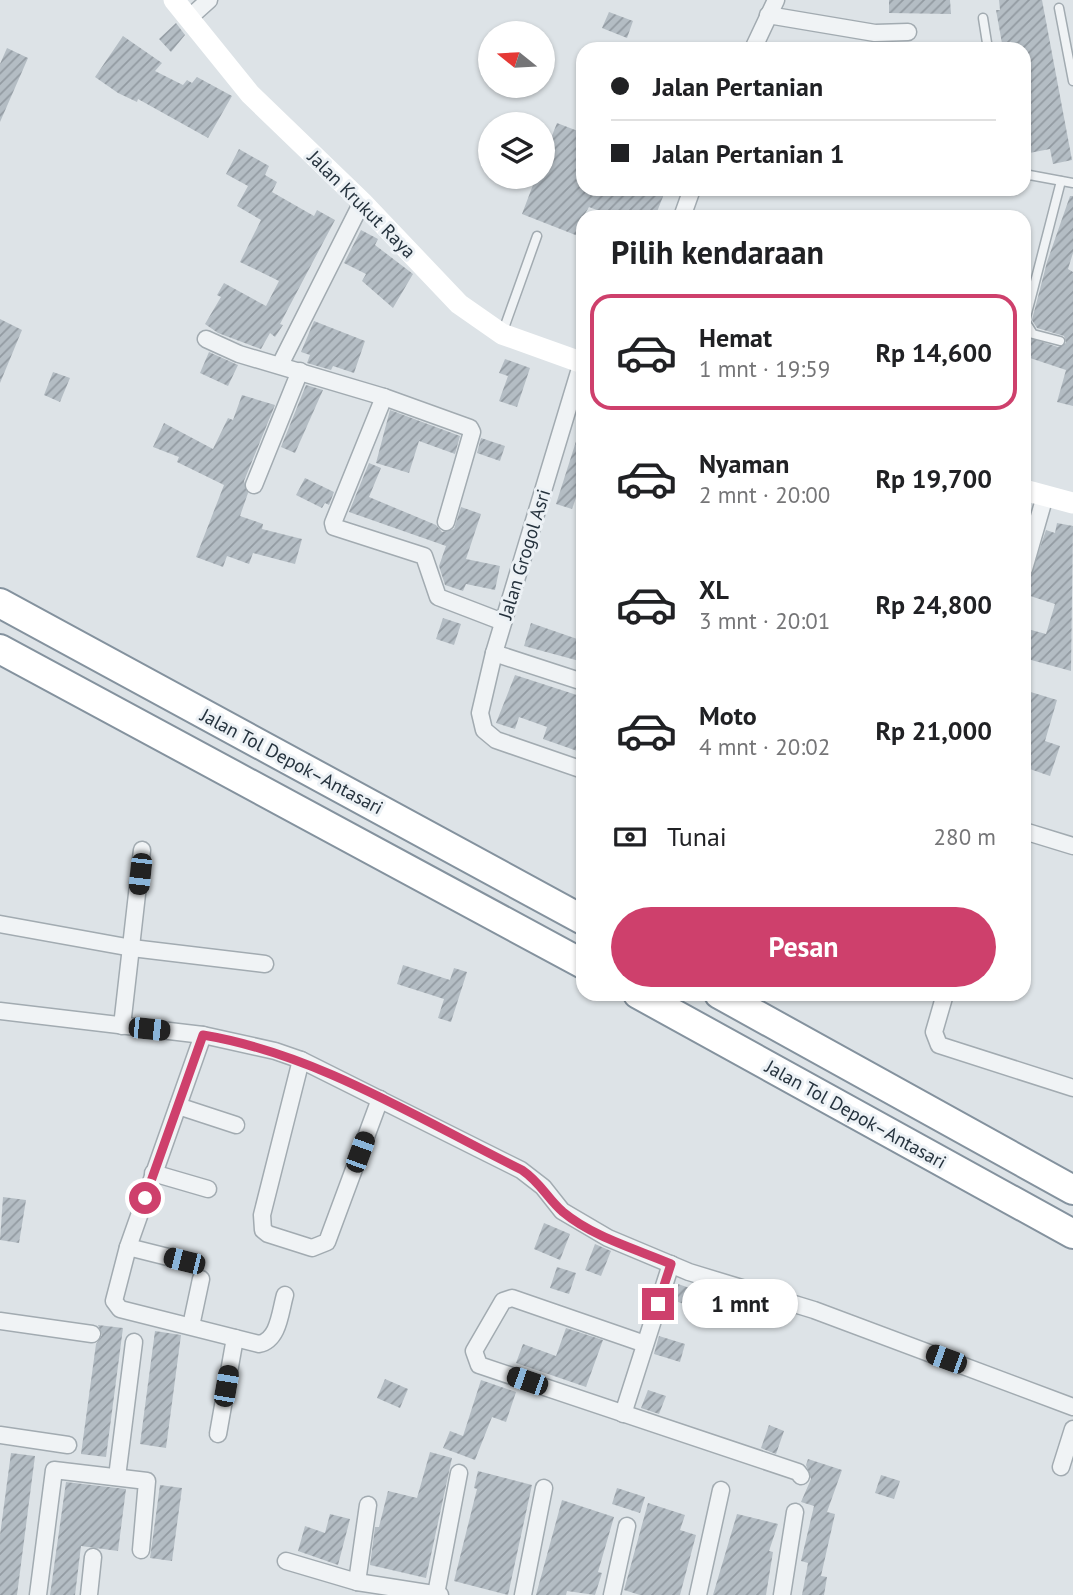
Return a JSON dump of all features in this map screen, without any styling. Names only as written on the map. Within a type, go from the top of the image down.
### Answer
[{"type":"highway","name":"Jalan Tol Depok–Antasari","points":[[0,603],[576,916]]},
{"type":"highway","name":"Jalan Tol Depok–Antasari","points":[[0,649],[576,960]]},
{"type":"highway","name":"Jalan Tol Depok–Antasari","points":[[651,1001],[1073,1234]]},
{"type":"highway","name":"Jalan Tol Depok–Antasari","points":[[732,1001],[1073,1190]]},
{"type":"street","name":"Jalan Krukut Raya","points":[[174,0],[250,94],[362,202],[459,304],[576,360]]},
{"type":"street","points":[[189,18],[209,0]]},
{"type":"street","points":[[756,42],[776,0]]},
{"type":"street","points":[[768,15],[875,33],[908,32]]},
{"type":"street","points":[[280,365],[362,202]]},
{"type":"street","points":[[205,339],[239,354],[384,397],[465,425],[472,432],[446,522]]},
{"type":"street","points":[[254,485],[300,371]]},
{"type":"street","name":"Jalan Grogol Asri","points":[[576,383],[494,653],[480,722],[489,736],[496,740],[576,768]]},
{"type":"street","points":[[384,397],[333,526],[424,556],[428,563],[432,587],[438,597],[503,622]]},
{"type":"street","points":[[1031,492],[1073,503]]},
{"type":"street","points":[[1031,545],[1045,496]]},
{"type":"street","points":[[494,653],[576,680]]},
{"type":"street","points":[[1031,833],[1073,846]]},
{"type":"street","points":[[121,1026],[142,850]]},
{"type":"street","points":[[0,924],[132,947],[265,964]]},
{"type":"street","points":[[943,1001],[934,1032],[939,1045],[1073,1088]]},
{"type":"street","points":[[0,1011],[247,1042],[301,1060],[522,1170],[536,1180],[572,1218],[608,1238],[671,1264],[814,1310],[1073,1406]]},
{"type":"street","points":[[203,1035],[153,1173],[114,1297],[117,1306],[259,1345],[267,1343],[275,1332],[285,1295]]},
{"type":"street","points":[[301,1060],[262,1215],[263,1230],[268,1234],[312,1248],[327,1242],[380,1099]]},
{"type":"street","points":[[178,1106],[236,1125]]},
{"type":"street","points":[[153,1173],[208,1189]]},
{"type":"street","points":[[128,1247],[184,1261]]},
{"type":"street","points":[[623,1413],[671,1264]]},
{"type":"street","points":[[191,1326],[201,1279]]},
{"type":"street","points":[[645,1345],[512,1298],[503,1301],[476,1344],[475,1359],[480,1364],[799,1472],[802,1476]]},
{"type":"street","points":[[0,1321],[92,1334]]},
{"type":"street","points":[[218,1434],[235,1338]]},
{"type":"street","points":[[117,1478],[134,1342]]},
{"type":"street","points":[[1061,1467],[1073,1429]]},
{"type":"street","points":[[0,1435],[68,1445]]},
{"type":"street","points":[[38,1595],[54,1470],[147,1481],[141,1550]]},
{"type":"street","points":[[286,1561],[357,1582],[438,1595],[459,1474]]},
{"type":"street","points":[[523,1595],[544,1488]]},
{"type":"street","points":[[698,1595],[721,1490]]},
{"type":"street","points":[[357,1582],[368,1505]]},
{"type":"street","points":[[782,1595],[796,1512]]},
{"type":"street","points":[[612,1595],[626,1526]]},
{"type":"street","points":[[89,1595],[93,1557]]},
{"type":"lane","points":[[1059,8],[1073,81]]},
{"type":"lane","points":[[984,18],[987,42]]},
{"type":"lane","points":[[1031,175],[1073,183]]},
{"type":"lane","points":[[1031,298],[1061,181]]},
{"type":"lane","points":[[505,324],[537,236]]},
{"type":"lane","points":[[1031,331],[1033,334],[1060,341]]},
{"type":"building","points":[[889,0],[950,0],[951,14],[889,13]]},
{"type":"building","points":[[999,0],[1042,0],[1072,160],[1053,164],[1050,149],[1031,153],[1031,42],[1002,42],[996,10],[1000,10]]},
{"type":"building","points":[[609,12],[633,21],[627,38],[602,28]]},
{"type":"building","points":[[176,23],[185,35],[171,52],[159,39]]},
{"type":"building","points":[[123,36],[162,63],[155,71],[183,85],[187,80],[192,83],[197,77],[232,96],[208,138],[138,99],[137,102],[118,93],[95,77]]},
{"type":"building","points":[[7,48],[28,58],[0,122],[0,64]]},
{"type":"building","points":[[557,123],[576,130],[576,196],[663,196],[658,210],[597,210],[589,207],[587,210],[576,210],[576,235],[522,214],[531,189],[555,189]]},
{"type":"building","points":[[239,149],[269,166],[265,175],[277,182],[272,192],[314,216],[317,210],[335,220],[280,324],[283,325],[275,337],[270,333],[261,349],[218,333],[205,324],[221,297],[217,295],[224,283],[266,306],[279,281],[240,262],[261,220],[237,206],[248,186],[226,174]]},
{"type":"building","points":[[1070,196],[1073,196],[1073,253],[1068,269],[1073,272],[1073,406],[1057,402],[1066,370],[1031,358],[1031,338],[1058,347],[1066,343],[1064,336],[1037,328],[1032,320],[1047,262]]},
{"type":"building","points":[[361,230],[378,239],[375,245],[413,274],[393,308],[362,281],[366,274],[344,263]]},
{"type":"building","points":[[0,319],[22,330],[0,383]]},
{"type":"building","points":[[314,321],[365,341],[354,373],[333,366],[331,370],[307,363],[310,355],[301,352]]},
{"type":"building","points":[[209,352],[238,365],[228,386],[200,373]]},
{"type":"building","points":[[505,359],[530,368],[517,407],[499,401],[508,376],[499,373]]},
{"type":"building","points":[[53,372],[70,378],[60,402],[44,395]]},
{"type":"building","points":[[306,385],[323,390],[295,453],[281,447]]},
{"type":"building","points":[[242,395],[275,405],[244,481],[248,493],[240,516],[263,524],[262,529],[302,539],[295,564],[253,553],[249,564],[227,556],[223,567],[196,557],[224,485],[177,462],[179,457],[153,447],[164,423],[213,449],[228,418],[233,420]]},
{"type":"building","points":[[390,410],[460,436],[455,454],[419,441],[409,473],[376,463]]},
{"type":"building","points":[[481,438],[505,446],[500,461],[477,453]]},
{"type":"building","points":[[576,442],[576,498],[572,509],[556,504]]},
{"type":"building","points":[[369,463],[381,468],[369,497],[436,525],[442,532],[454,529],[461,507],[481,514],[466,559],[500,566],[495,590],[466,584],[463,591],[445,585],[439,566],[446,546],[349,512]]},
{"type":"building","points":[[305,478],[334,492],[329,505],[325,503],[322,508],[296,495]]},
{"type":"building","points":[[1057,523],[1073,526],[1071,671],[1031,660],[1031,630],[1046,634],[1055,604],[1031,596],[1031,574],[1046,530],[1055,533]]},
{"type":"building","points":[[443,618],[461,624],[454,645],[436,639]]},
{"type":"building","points":[[531,623],[576,639],[576,660],[524,646]]},
{"type":"building","points":[[515,675],[576,695],[576,751],[543,739],[547,727],[519,717],[515,729],[496,723]]},
{"type":"building","points":[[1031,692],[1057,700],[1045,741],[1060,746],[1050,776],[1031,769]]},
{"type":"building","points":[[403,965],[450,980],[454,968],[467,972],[451,1022],[438,1018],[444,999],[397,984]]},
{"type":"building","points":[[3,1197],[26,1200],[19,1243],[0,1240]]},
{"type":"building","points":[[544,1223],[570,1234],[560,1260],[534,1249]]},
{"type":"building","points":[[595,1244],[611,1251],[601,1276],[585,1270]]},
{"type":"building","points":[[557,1267],[576,1273],[569,1294],[550,1288]]},
{"type":"building","points":[[678,1284],[707,1294],[702,1310],[672,1300]]},
{"type":"building","points":[[98,1325],[123,1328],[106,1457],[81,1454],[96,1344],[102,1335]]},
{"type":"building","points":[[566,1328],[603,1340],[586,1387],[516,1363],[523,1344],[556,1356]]},
{"type":"building","points":[[155,1331],[181,1335],[166,1448],[140,1444]]},
{"type":"building","points":[[659,1336],[685,1344],[680,1362],[654,1354]]},
{"type":"building","points":[[385,1379],[408,1389],[400,1408],[377,1398]]},
{"type":"building","points":[[481,1380],[516,1392],[506,1422],[492,1417],[475,1460],[443,1448],[450,1431],[463,1436]]},
{"type":"building","points":[[648,1390],[666,1396],[659,1414],[641,1408]]},
{"type":"building","points":[[769,1425],[784,1431],[776,1454],[761,1448]]},
{"type":"building","points":[[430,1452],[452,1458],[426,1578],[370,1565],[375,1527],[379,1527],[388,1491],[417,1498]]},
{"type":"building","points":[[11,1453],[35,1456],[17,1595],[0,1595],[0,1535]]},
{"type":"building","points":[[808,1459],[842,1470],[827,1512],[835,1514],[821,1576],[827,1577],[824,1595],[802,1595],[808,1563],[801,1561],[814,1506],[801,1502],[811,1479],[806,1465]]},
{"type":"building","points":[[478,1471],[532,1485],[508,1595],[454,1581],[477,1489],[474,1488]]},
{"type":"building","points":[[881,1475],[900,1481],[894,1499],[875,1493]]},
{"type":"building","points":[[66,1482],[126,1489],[118,1551],[81,1546],[75,1595],[50,1595]]},
{"type":"building","points":[[160,1485],[182,1488],[172,1561],[150,1558]]},
{"type":"building","points":[[617,1488],[645,1497],[640,1513],[612,1504]]},
{"type":"building","points":[[562,1500],[614,1517],[598,1572],[602,1573],[595,1595],[567,1591],[566,1595],[536,1595]]},
{"type":"building","points":[[648,1503],[685,1515],[680,1530],[696,1535],[680,1595],[640,1595],[624,1590]]},
{"type":"building","points":[[330,1514],[350,1519],[338,1565],[298,1551],[305,1526],[325,1533]]},
{"type":"building","points":[[737,1514],[778,1524],[769,1551],[773,1552],[766,1595],[713,1595]]},
{"type":"route","points":[[145,1198],[203,1035],[247,1042],[301,1060],[522,1170],[536,1180],[562,1211],[572,1218],[608,1238],[671,1264],[658,1304]]}]
